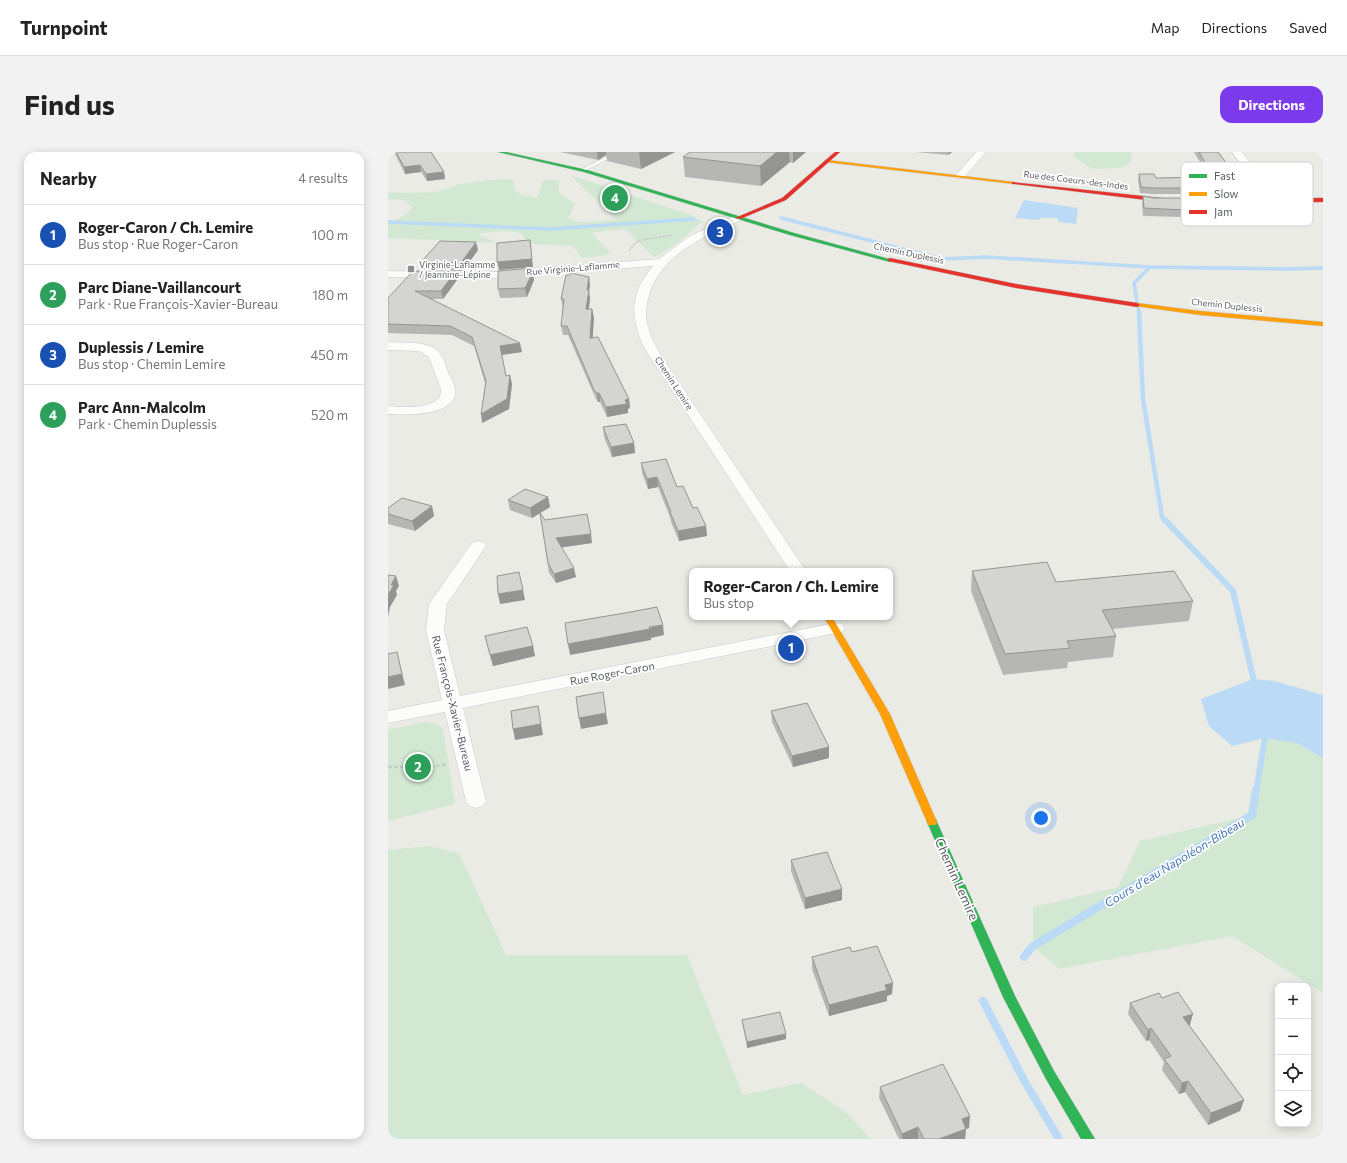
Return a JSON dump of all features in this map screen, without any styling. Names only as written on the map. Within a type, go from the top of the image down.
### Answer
[{"type":"street","name":"Chemin Duplessis","points":[[500,152],[582,170],[738,218],[873,256],[1021,286],[1139,304],[1323,324]]},
{"type":"street","points":[[738,218],[784,199],[838,152]]},
{"type":"street","points":[[960,176],[981,152]]},
{"type":"street","points":[[1237,152],[1244,162]]},
{"type":"street","name":"Rue des Coeurs-des-Indes","points":[[827,161],[1153,200],[1180,201]]},
{"type":"street","name":"Chemin Lemire","points":[[738,218],[693,239],[662,262],[650,278],[644,292],[640,317],[642,328],[650,345],[671,379],[796,568]]},
{"type":"street","name":"Rue Virginie-Laflamme","points":[[388,274],[480,276],[662,262]]},
{"type":"street","points":[[388,346],[416,347],[432,352],[435,355],[449,395],[446,400],[440,404],[424,410],[388,410]]},
{"type":"street","name":"Rue François-Xavier-Bureau","points":[[476,801],[454,704],[435,630],[438,604],[478,546]]},
{"type":"street","name":"Chemin Lemire","points":[[832,623],[891,727],[1009,997],[1050,1075],[1088,1139]]},
{"type":"street","name":"Rue Roger-Caron","points":[[388,717],[832,623]]},
{"type":"lane","points":[[582,170],[620,152]]},
{"type":"path","points":[[628,252],[635,243],[642,240],[677,235]]},
{"type":"path","points":[[388,767],[431,767],[467,760]]},
{"type":"green space","points":[[1074,152],[1132,152],[1130,163],[1120,168],[1092,169],[1073,156]]},
{"type":"green space","points":[[570,175],[694,216],[694,218],[703,221],[675,245],[654,257],[625,229],[595,232],[592,234],[610,251],[606,255],[582,258],[573,246],[528,244],[521,233],[505,231],[481,233],[479,236],[501,243],[388,238],[388,220],[396,221],[413,208],[404,200],[388,199],[388,192],[435,192],[460,184],[498,179],[514,180],[513,188],[522,195],[537,198],[543,181],[546,179],[559,181],[559,192],[575,204],[568,218],[579,222],[616,220]]},
{"type":"green space","points":[[425,722],[438,724],[443,730],[455,804],[388,821],[388,730]]},
{"type":"green space","points":[[1265,738],[1297,743],[1323,758],[1323,993],[1311,985],[1311,983],[1307,983],[1232,936],[1059,969],[1033,946],[1033,907],[1118,887],[1140,841],[1252,815]]},
{"type":"green space","points":[[429,846],[459,853],[506,955],[687,955],[743,1095],[801,1083],[845,1111],[871,1139],[388,1139],[388,850]]},
{"type":"water","points":[[1024,200],[1078,208],[1076,224],[1059,222],[1057,218],[1040,218],[1039,220],[1015,218]]},
{"type":"water","points":[[1253,679],[1274,681],[1323,695],[1323,758],[1297,743],[1265,738],[1232,746],[1209,726],[1201,699]]},
{"type":"building","points":[[396,152],[431,152],[444,172],[426,174],[420,165],[404,167]]},
{"type":"building","points":[[690,152],[777,152],[760,166],[683,157]]},
{"type":"building","points":[[1199,152],[1218,152],[1226,162],[1205,162]]},
{"type":"building","points":[[1139,174],[1154,174],[1156,178],[1181,178],[1181,188],[1141,187]]},
{"type":"building","points":[[1143,196],[1154,198],[1181,198],[1181,210],[1144,208]]},
{"type":"building","points":[[530,240],[532,259],[497,262],[497,243]]},
{"type":"building","points":[[440,241],[476,242],[461,263],[421,262]]},
{"type":"building","points":[[532,268],[533,272],[525,288],[498,289],[498,271]]},
{"type":"building","points":[[413,271],[455,272],[441,291],[415,291],[520,343],[500,346],[506,376],[510,375],[507,399],[481,414],[486,381],[472,337],[450,326],[388,324],[388,298]]},
{"type":"building","points":[[571,273],[589,277],[587,290],[589,290],[586,309],[592,309],[590,338],[598,337],[629,399],[625,400],[627,404],[606,407],[599,393],[594,390],[567,326],[561,326],[564,299],[561,299],[566,275],[570,275]]},
{"type":"building","points":[[626,424],[634,443],[611,447],[603,427]]},
{"type":"building","points":[[666,459],[677,487],[683,486],[693,508],[697,507],[706,526],[678,531],[657,477],[647,479],[641,463]]},
{"type":"building","points":[[525,489],[548,497],[530,508],[508,500]]},
{"type":"building","points":[[402,498],[432,506],[412,521],[388,514],[388,508]]},
{"type":"building","points":[[540,513],[545,520],[587,514],[591,534],[556,538],[574,568],[554,574],[548,563]]},
{"type":"building","points":[[1047,562],[1056,582],[1174,571],[1193,601],[1102,610],[1116,636],[1067,641],[1070,648],[1005,654],[972,571]]},
{"type":"building","points":[[519,572],[523,590],[498,594],[497,576]]},
{"type":"building","points":[[388,575],[396,576],[391,585],[394,585],[388,595]]},
{"type":"building","points":[[657,607],[663,625],[649,627],[650,629],[568,644],[565,623]]},
{"type":"building","points":[[527,627],[533,646],[490,655],[485,636]]},
{"type":"building","points":[[397,652],[402,674],[388,677],[388,654]]},
{"type":"building","points":[[603,692],[606,713],[579,718],[576,697]]},
{"type":"building","points":[[807,703],[829,747],[792,756],[771,711]]},
{"type":"building","points":[[538,706],[541,724],[513,729],[511,711]]},
{"type":"building","points":[[827,852],[842,889],[805,898],[791,860]]},
{"type":"building","points":[[877,946],[893,983],[885,985],[887,990],[829,1005],[812,957],[850,947],[852,952]]},
{"type":"building","points":[[1178,992],[1193,1014],[1183,1017],[1244,1100],[1211,1113],[1188,1081],[1182,1083],[1164,1059],[1171,1056],[1151,1028],[1148,1030],[1130,1003],[1159,993],[1162,998]]},
{"type":"building","points":[[780,1012],[786,1034],[747,1042],[742,1020]]},
{"type":"building","points":[[943,1064],[970,1116],[962,1119],[966,1129],[939,1139],[924,1139],[918,1127],[902,1134],[880,1087]]},
{"type":"waterway","points":[[781,218],[943,259],[986,257],[1150,267]]},
{"type":"waterway","points":[[388,222],[550,229],[694,219]]},
{"type":"waterway","name":"Cours d'eau Napoléon-Bibeau","points":[[1139,313],[1134,283],[1150,267]]},
{"type":"waterway","points":[[1150,267],[1288,269],[1323,268]]},
{"type":"waterway","name":"Cours d'eau Napoléon-Bibeau","points":[[1139,312],[1143,399],[1162,517],[1165,520]]},
{"type":"waterway","name":"Cours d'eau Napoléon-Bibeau","points":[[1165,520],[1233,591],[1255,686]]},
{"type":"waterway","name":"Cours d'eau Napoléon-Bibeau","points":[[1256,791],[1265,738],[1264,730]]},
{"type":"waterway","name":"Cours d'eau Napoléon-Bibeau","points":[[1024,957],[1033,946],[1252,815],[1256,790]]},
{"type":"waterway","name":"Cours d'eau Napoléon-Bibeau","points":[[983,1001],[1025,1082],[1059,1139]]},
{"type":"traffic: fast","points":[[500,152],[585,171],[792,234],[890,260]]},
{"type":"traffic: fast","points":[[932,822],[1009,997],[1050,1075],[1088,1139]]},
{"type":"traffic: slow","points":[[827,161],[1014,183]]},
{"type":"traffic: slow","points":[[1137,305],[1200,313],[1323,324]]},
{"type":"traffic: slow","points":[[830,620],[885,714],[932,822]]},
{"type":"traffic: jam","points":[[738,218],[784,199],[838,152]]},
{"type":"traffic: jam","points":[[1014,183],[1171,201]]},
{"type":"traffic: jam","points":[[1313,200],[1323,200]]},
{"type":"traffic: jam","points":[[890,260],[1016,286],[1137,305]]},
{"type":"place","name":"Parc Ann-Malcolm","points":[[615,198]]},
{"type":"place","name":"Duplessis / Lemire","points":[[720,232]]},
{"type":"place","name":"Virginie-Laflamme / Jeannine-Lépine","points":[[411,269]]},
{"type":"place","name":"Roger-Caron / Ch. Lemire","points":[[791,648]]},
{"type":"place","name":"Parc Diane-Vaillancourt","points":[[418,767]]}]
